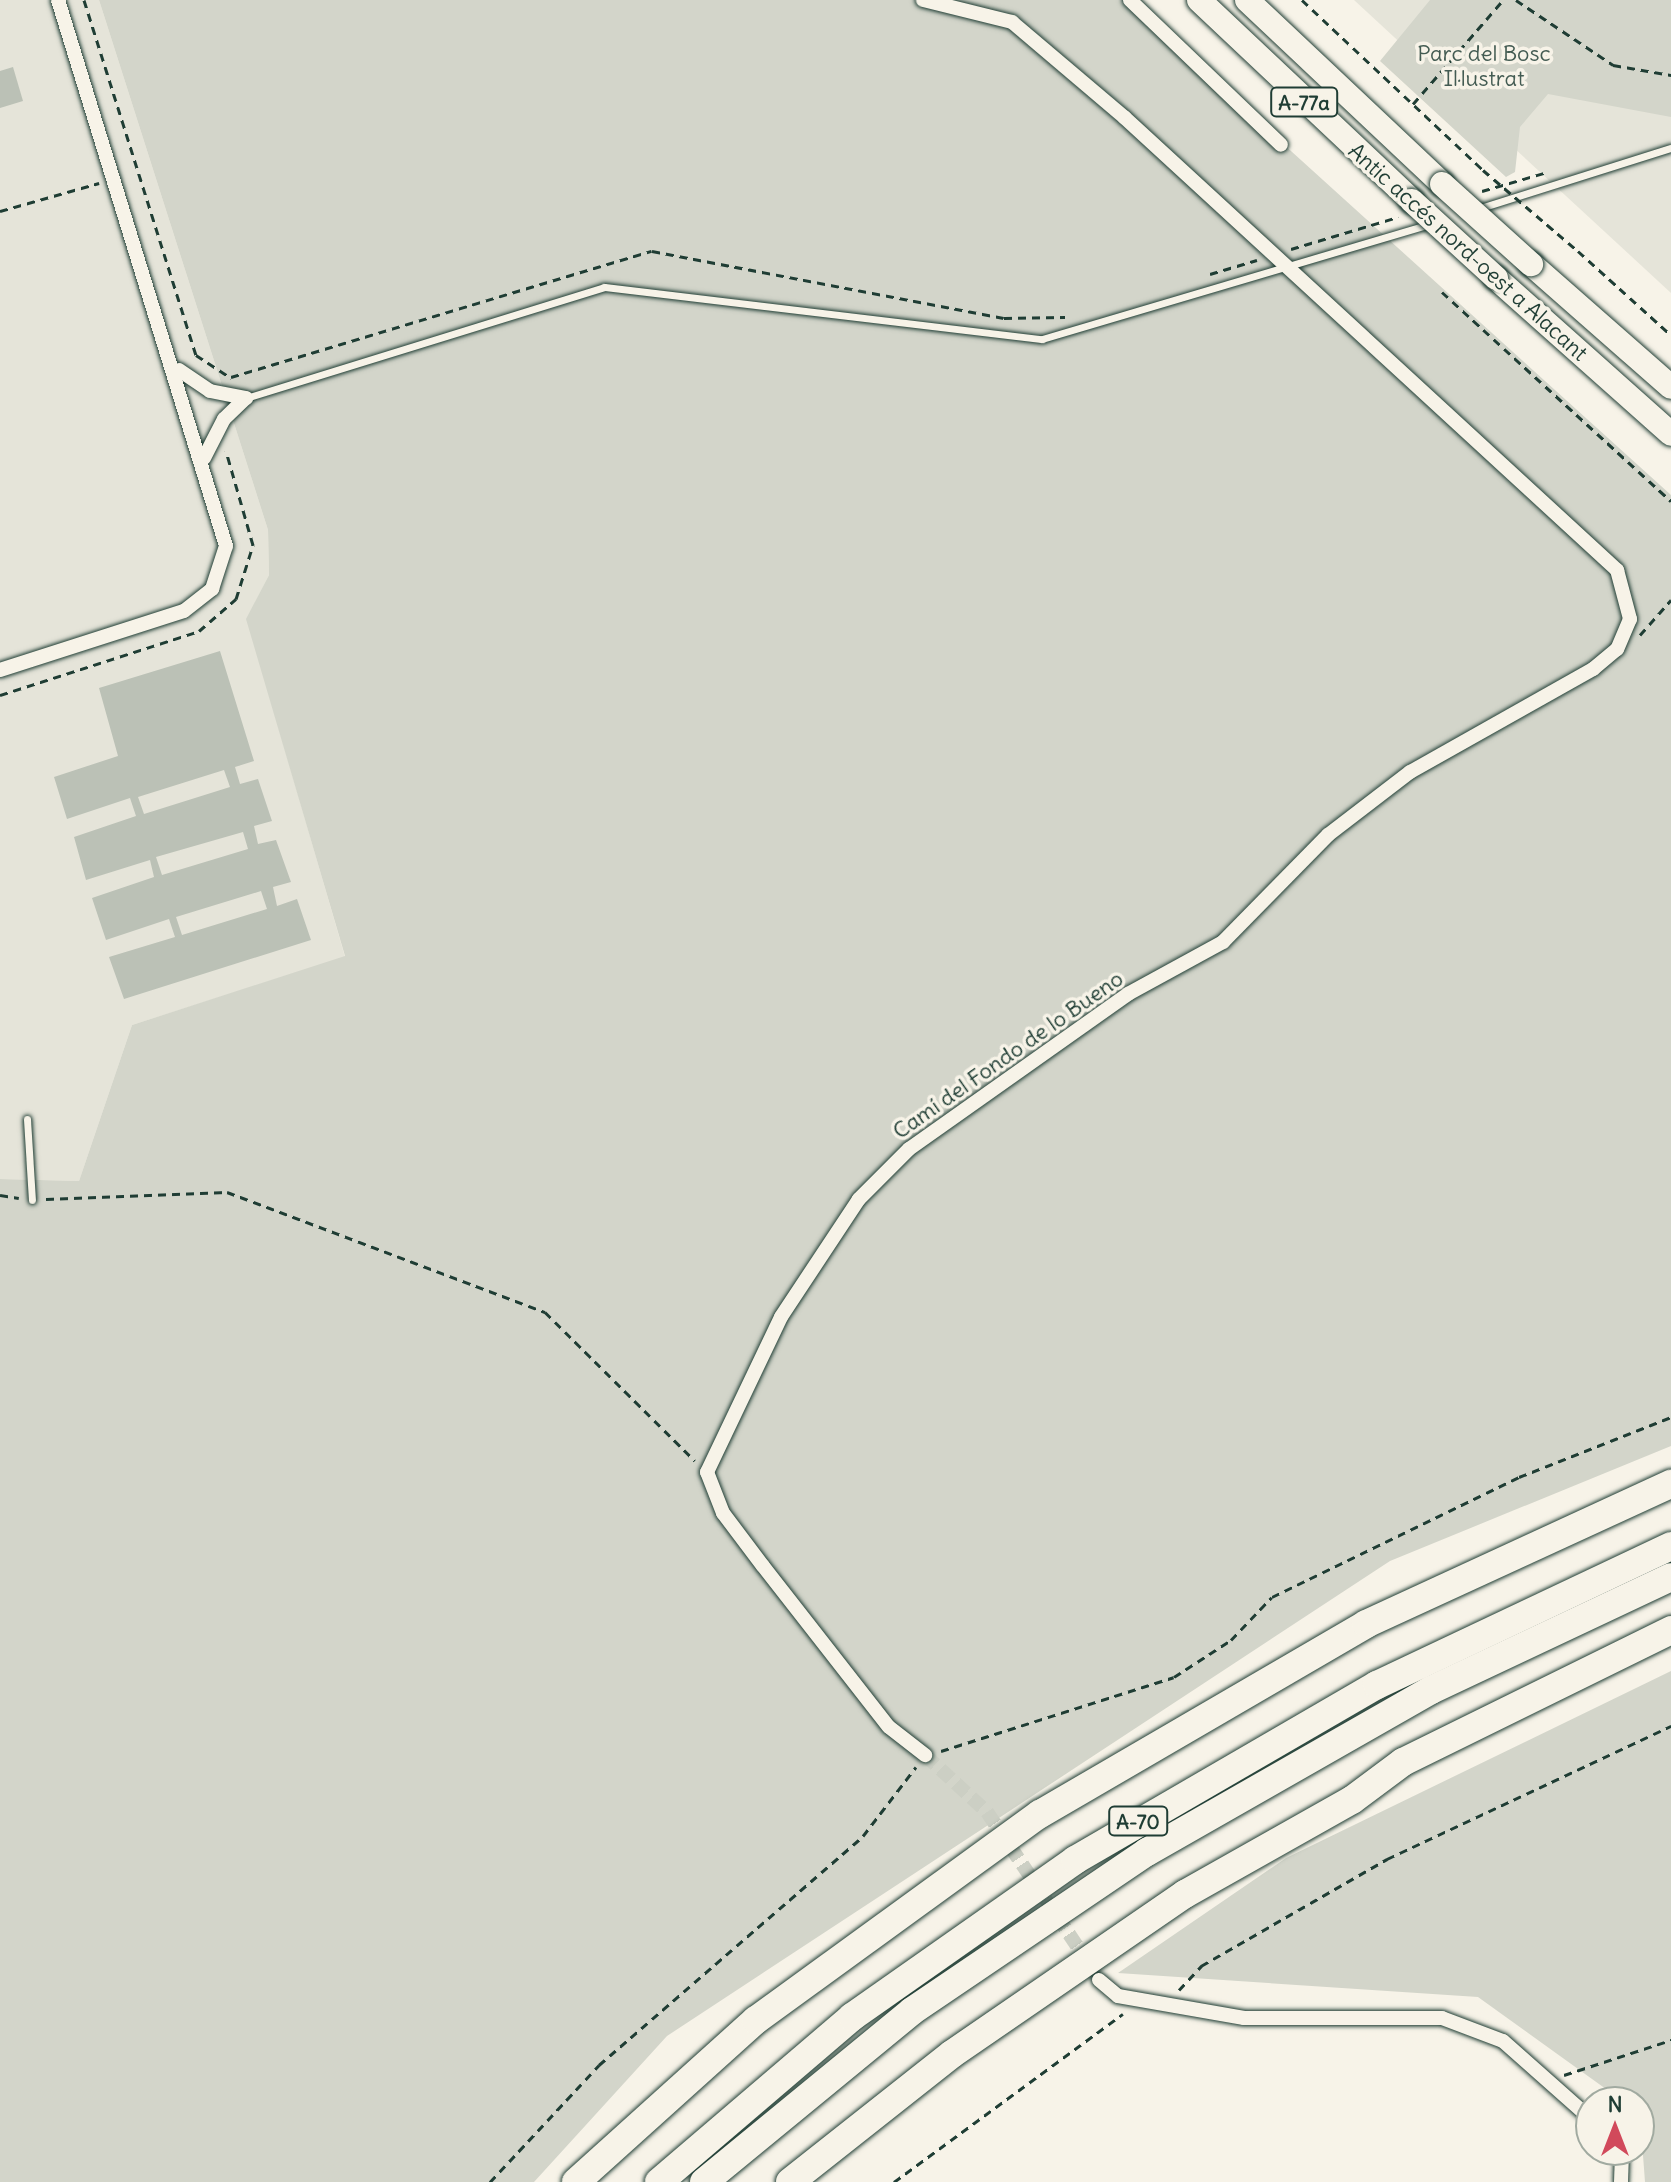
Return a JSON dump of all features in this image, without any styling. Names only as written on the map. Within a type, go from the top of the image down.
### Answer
[{"type":"highway","points":[[576,2182],[756,2020],[1040,1814],[1366,1624],[1671,1484]]},
{"type":"highway","name":"A-70","points":[[659,2182],[852,2017],[1075,1860],[1377,1685],[1671,1546]]},
{"type":"highway","name":"A-70","points":[[704,2182],[912,2011],[1226,1804],[1431,1690],[1671,1577]]},
{"type":"highway","points":[[790,2182],[990,2026],[1185,1894],[1352,1800],[1403,1762],[1671,1630]]},
{"type":"highway","points":[[726,2182],[890,2045],[912,2011]]},
{"type":"main road","name":"Antic accés nord-oest a Alacant","points":[[1199,0],[1408,208],[1496,278],[1671,434]]},
{"type":"main road","name":"Antic accés nord-oest a Alacant","points":[[1247,0],[1442,184],[1671,387]]},
{"type":"street","points":[[923,0],[1012,22],[1278,253],[1617,570],[1630,619],[1617,649]]},
{"type":"street","points":[[1130,0],[1281,145]]},
{"type":"street","points":[[0,670],[184,611],[212,589],[226,530],[60,1]]},
{"type":"street","points":[[174,365],[210,391],[246,398]]},
{"type":"street","points":[[204,458],[224,419],[246,398]]},
{"type":"street","name":"Camí del Fondo de lo Bueno","points":[[707,1472],[781,1317],[859,1199],[909,1149],[1128,994],[1223,942],[1328,835],[1410,772],[1617,649]]},
{"type":"street","points":[[707,1472],[723,1513],[763,1566],[889,1727],[925,1755]]},
{"type":"street","points":[[1099,1980],[1118,1996],[1163,2007],[1244,2018],[1442,2018],[1503,2041],[1575,2105]]},
{"type":"lane","points":[[1465,213],[1671,148]]},
{"type":"lane","points":[[246,398],[604,287],[1042,339],[1295,269],[1450,218]]},
{"type":"lane","points":[[27,1119],[32,1200]]},
{"type":"path","points":[[1302,0],[1483,170],[1671,335]]},
{"type":"path","points":[[1413,104],[1503,0]]},
{"type":"path","points":[[1516,0],[1613,65],[1671,75]]},
{"type":"path","points":[[1477,193],[1549,171]]},
{"type":"path","points":[[0,211],[99,184]]},
{"type":"path","points":[[1205,275],[1408,208]]},
{"type":"path","points":[[231,377],[652,251],[1004,318],[1075,316]]},
{"type":"path","points":[[1442,292],[1671,501]]},
{"type":"path","points":[[1617,649],[1662,615],[1671,600]]},
{"type":"path","points":[[1662,615],[1671,614]]},
{"type":"path","points":[[0,1195],[32,1200],[227,1192],[545,1312],[707,1472]]},
{"type":"path","points":[[490,2182],[599,2065],[863,1836],[925,1755],[1174,1677],[1231,1640],[1272,1597],[1519,1477],[1671,1417]]},
{"type":"path","points":[[1163,2007],[1201,1966],[1387,1859],[1671,1726]]},
{"type":"path","points":[[894,2182],[1142,2001]]},
{"type":"path","points":[[1547,2081],[1671,2040]]},
{"type":"shaded area","points":[[0,0],[99,0],[268,530],[269,575],[247,619],[345,957],[132,1025],[79,1181],[0,1179]]},
{"type":"shaded area","points":[[1354,0],[1671,0],[1671,293]]},
{"type":"green space","points":[[99,0],[1124,0],[1671,495],[1671,1446],[1390,1561],[667,2036],[534,2182],[0,2182],[0,1179],[79,1181],[132,1025],[345,956],[246,619],[269,575],[268,530]]},
{"type":"green space","name":"Parc del Bosc Il·lustrat","points":[[1430,0],[1671,0],[1671,117],[1548,94],[1520,127],[1515,172],[1506,177],[1380,61]]},
{"type":"green space","points":[[1671,1671],[1671,2182],[1645,2182],[1644,2166],[1655,2166],[1655,2086],[1602,2086],[1478,1997],[1118,1973],[1286,1858]]},
{"type":"building","points":[[13,67],[23,101],[0,108],[0,71]]},
{"type":"building","points":[[220,651],[254,761],[235,767],[240,784],[258,779],[272,821],[254,826],[258,844],[276,840],[291,882],[273,887],[277,906],[297,899],[311,940],[124,999],[109,957],[175,937],[169,919],[106,940],[92,898],[154,877],[150,860],[86,880],[74,837],[136,816],[130,798],[67,819],[54,777],[118,756],[99,688]],"holes":[[[224,770],[230,787],[144,814],[138,797]],[[243,832],[248,849],[162,875],[156,857]],[[261,891],[267,909],[182,935],[176,917]]]},
{"type":"tunnel","points":[[925,1755],[987,1812],[1089,1964]]}]
